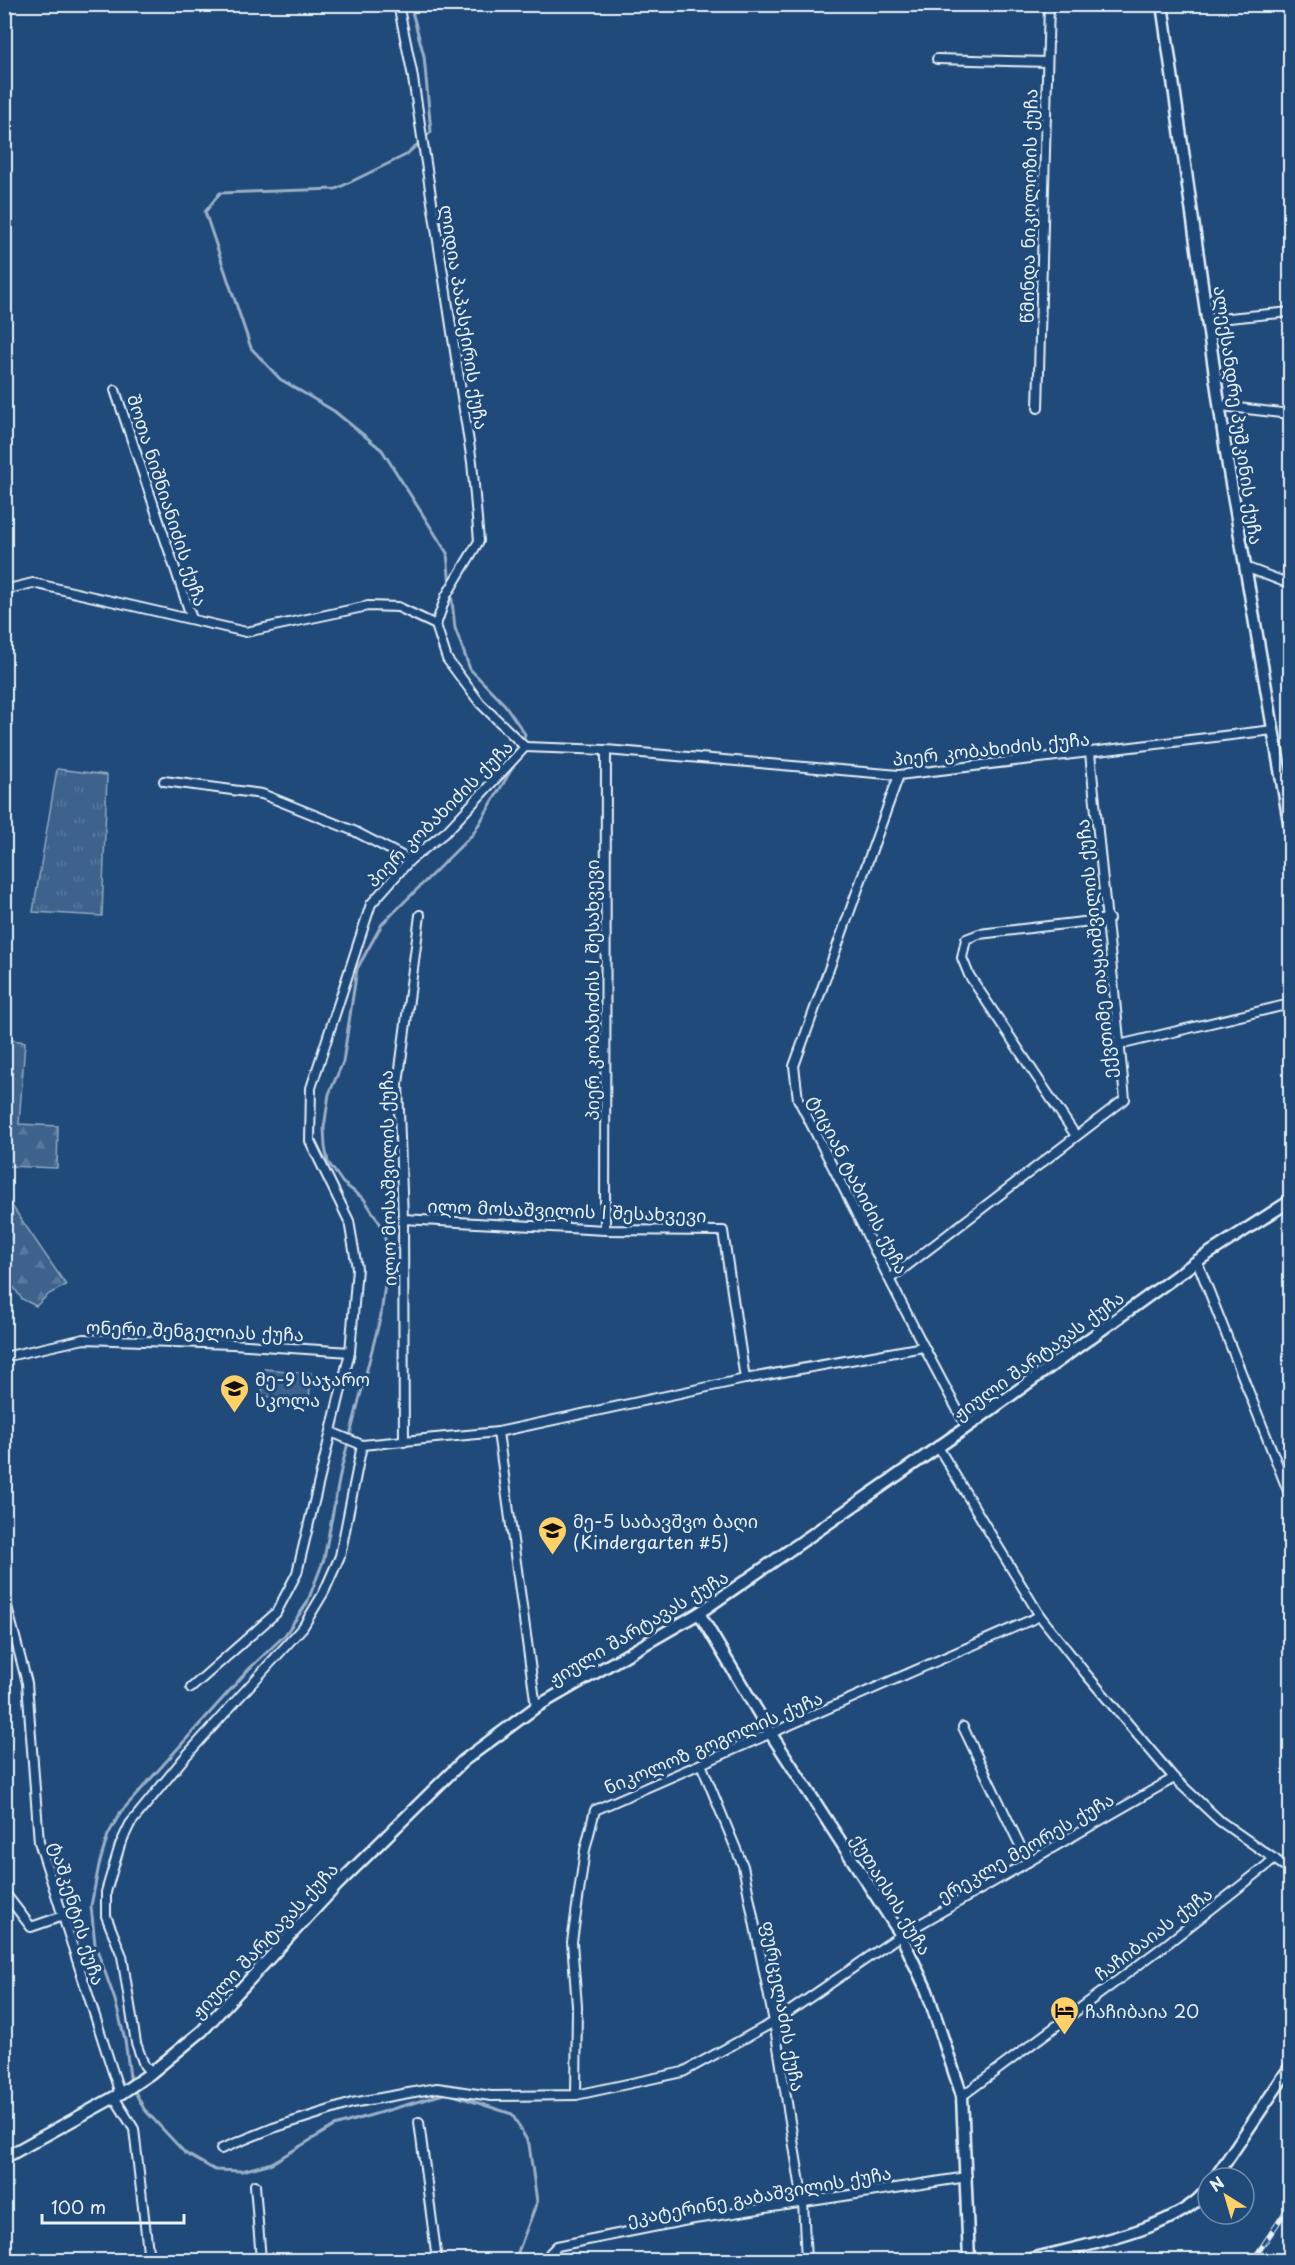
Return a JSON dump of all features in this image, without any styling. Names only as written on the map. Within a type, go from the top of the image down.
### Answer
[{"type":"street","name":"ლიდია პაპასქირის ქუჩა","points":[[398,4],[412,72],[472,462],[479,541],[446,596],[436,625]]},
{"type":"street","name":"წმინდა ნიკოლოზის ქუჩა","points":[[1038,408],[1049,4]]},
{"type":"street","name":"ალექსანდრე პუშკინის ქუჩა","points":[[1162,4],[1245,567],[1290,828]]},
{"type":"street","points":[[937,59],[1047,62]]},
{"type":"street","points":[[1209,320],[1290,312]]},
{"type":"street","name":"შოთა ნიშნიანიძის ქუჩა","points":[[115,390],[192,619]]},
{"type":"street","points":[[1221,406],[1290,414]]},
{"type":"street","points":[[1245,567],[1290,584]]},
{"type":"street","points":[[4,590],[33,583],[246,632],[368,606],[398,607],[436,625],[447,659],[480,704],[525,747]]},
{"type":"street","name":"პიერ კობახიძის ქუჩა","points":[[191,1688],[276,1613],[297,1572],[350,1352],[357,1268],[350,1221],[310,1141],[311,1088],[370,904],[410,860],[447,831],[525,747],[606,750],[899,775],[1273,730]]},
{"type":"street","name":"პიერ კობახიძის I შესახვევი","points":[[605,1230],[606,750]]},
{"type":"street","name":"ექვთიმე თაყაიშვილის ქუჩა","points":[[891,1278],[1125,1099],[1109,919],[1090,753]]},
{"type":"street","name":"ტიციან ტაბიძის ქუჩა","points":[[899,775],[794,1066],[798,1099],[891,1278],[922,1347],[967,1427]]},
{"type":"street","points":[[164,781],[262,794],[354,831],[410,860]]},
{"type":"street","name":"ილო მოსაშვილის ქუჩა","points":[[404,1442],[403,1219],[398,1084],[420,915]]},
{"type":"street","points":[[1076,1136],[969,975],[962,958],[966,939],[979,934],[1109,919]]},
{"type":"street","points":[[1119,1045],[1290,1004]]},
{"type":"street","name":"ჟიული შარტავას ქუჩა","points":[[117,2096],[142,2080],[202,2031],[336,1886],[463,1761],[536,1707],[699,1613],[967,1427],[1197,1261],[1290,1201]]},
{"type":"street","name":"ილო მოსაშვილის I შესახვევი","points":[[403,1219],[605,1230],[723,1231],[745,1379]]},
{"type":"street","points":[[1197,1261],[1290,1496]]},
{"type":"street","name":"ონერი შენგელიას ქუჩა","points":[[4,1357],[84,1339],[232,1344],[350,1352]]},
{"type":"street","points":[[331,1432],[360,1445],[498,1432],[745,1379],[922,1347]]},
{"type":"street","points":[[498,1432],[536,1707]]},
{"type":"street","points":[[151,2073],[144,2065],[136,2043],[122,1956],[106,1916],[106,1892],[120,1845],[130,1824],[185,1757],[303,1627],[324,1592],[340,1556],[360,1445]]},
{"type":"street","points":[[938,1447],[1041,1616],[1174,1778],[1220,1821],[1290,1870]]},
{"type":"street","name":"ტაშკენტის ქუჩა","points":[[4,1595],[27,1683],[39,1842],[117,2096],[134,2129],[149,2260]]},
{"type":"street","name":"ქუთაისის ქუჩა","points":[[699,1613],[771,1734],[901,1935],[927,1991],[962,2096],[969,2260]]},
{"type":"street","name":"ნიკოლოზ გოგოლის ქუჩა","points":[[576,2095],[577,2006],[572,1941],[592,1816],[600,1806],[1041,1616]]},
{"type":"street","points":[[963,1727],[1028,1862]]},
{"type":"street","name":"ფურცელაძის ქუჩა","points":[[701,1764],[743,1866],[774,2022],[803,2202],[806,2260]]},
{"type":"street","name":"ერეკლე მეორეს ქუჩა","points":[[220,2149],[273,2128],[352,2103],[437,2088],[491,2096],[576,2095],[683,2072],[774,2022],[901,1935],[1174,1778]]},
{"type":"street","name":"ჩაჩიბაიას ქუჩა","points":[[962,2096],[1168,1943],[1275,1859]]},
{"type":"street","points":[[4,1892],[31,1927],[63,1916]]},
{"type":"street","points":[[1223,2166],[1290,2067]]},
{"type":"street","points":[[4,2158],[117,2096]]},
{"type":"street","points":[[419,2121],[437,2260]]},
{"type":"street","name":"ეკატერინე გაბაშვილის ქუჩა","points":[[548,2260],[556,2246],[803,2202],[967,2177]]},
{"type":"street","points":[[255,2186],[261,2260]]},
{"type":"street","points":[[1027,2260],[1164,2222],[1196,2202]]},
{"type":"green space","points":[[57,769],[107,775],[102,916],[33,912]]},
{"type":"green space","points":[[5,1039],[25,1042],[19,1124],[58,1126],[57,1168],[6,1166],[8,1200],[66,1285],[49,1294],[36,1306],[22,1299],[5,1275]]},
{"type":"green space","points":[[264,1369],[311,1373],[309,1400],[262,1396]]},
{"type":"waterway","points":[[410,4],[424,56],[431,132],[406,155],[336,189],[220,193],[205,212],[251,348],[280,379],[334,411],[382,450],[447,553],[450,586]]},
{"type":"waterway","points":[[451,592],[455,628],[470,669],[505,705],[525,734],[523,742]]},
{"type":"waterway","points":[[515,2260],[537,2202],[529,2144],[512,2114],[447,2093],[334,2126],[272,2163],[242,2171],[215,2170],[185,2153],[144,2109],[131,2084],[125,2040],[115,2000],[95,1944],[91,1906],[108,1835],[120,1813],[249,1669],[285,1635],[307,1603],[324,1559],[341,1470],[381,1315],[389,1253],[381,1225],[364,1199],[343,1183],[328,1162],[325,1147],[324,1128],[329,1094],[343,1062],[357,969],[382,924],[473,834],[516,762]]},
{"type":"railway","points":[[1253,2260],[1290,2205]]},
{"type":"place","name":"მე-9 საჯარო სკოლა","points":[[234,1414]]},
{"type":"place","name":"მე-5 საბავშვო ბაღი (Kindergarten #5)","points":[[552,1556]]},
{"type":"place","name":"ჩაჩიბაია 20","points":[[1064,2036]]}]
